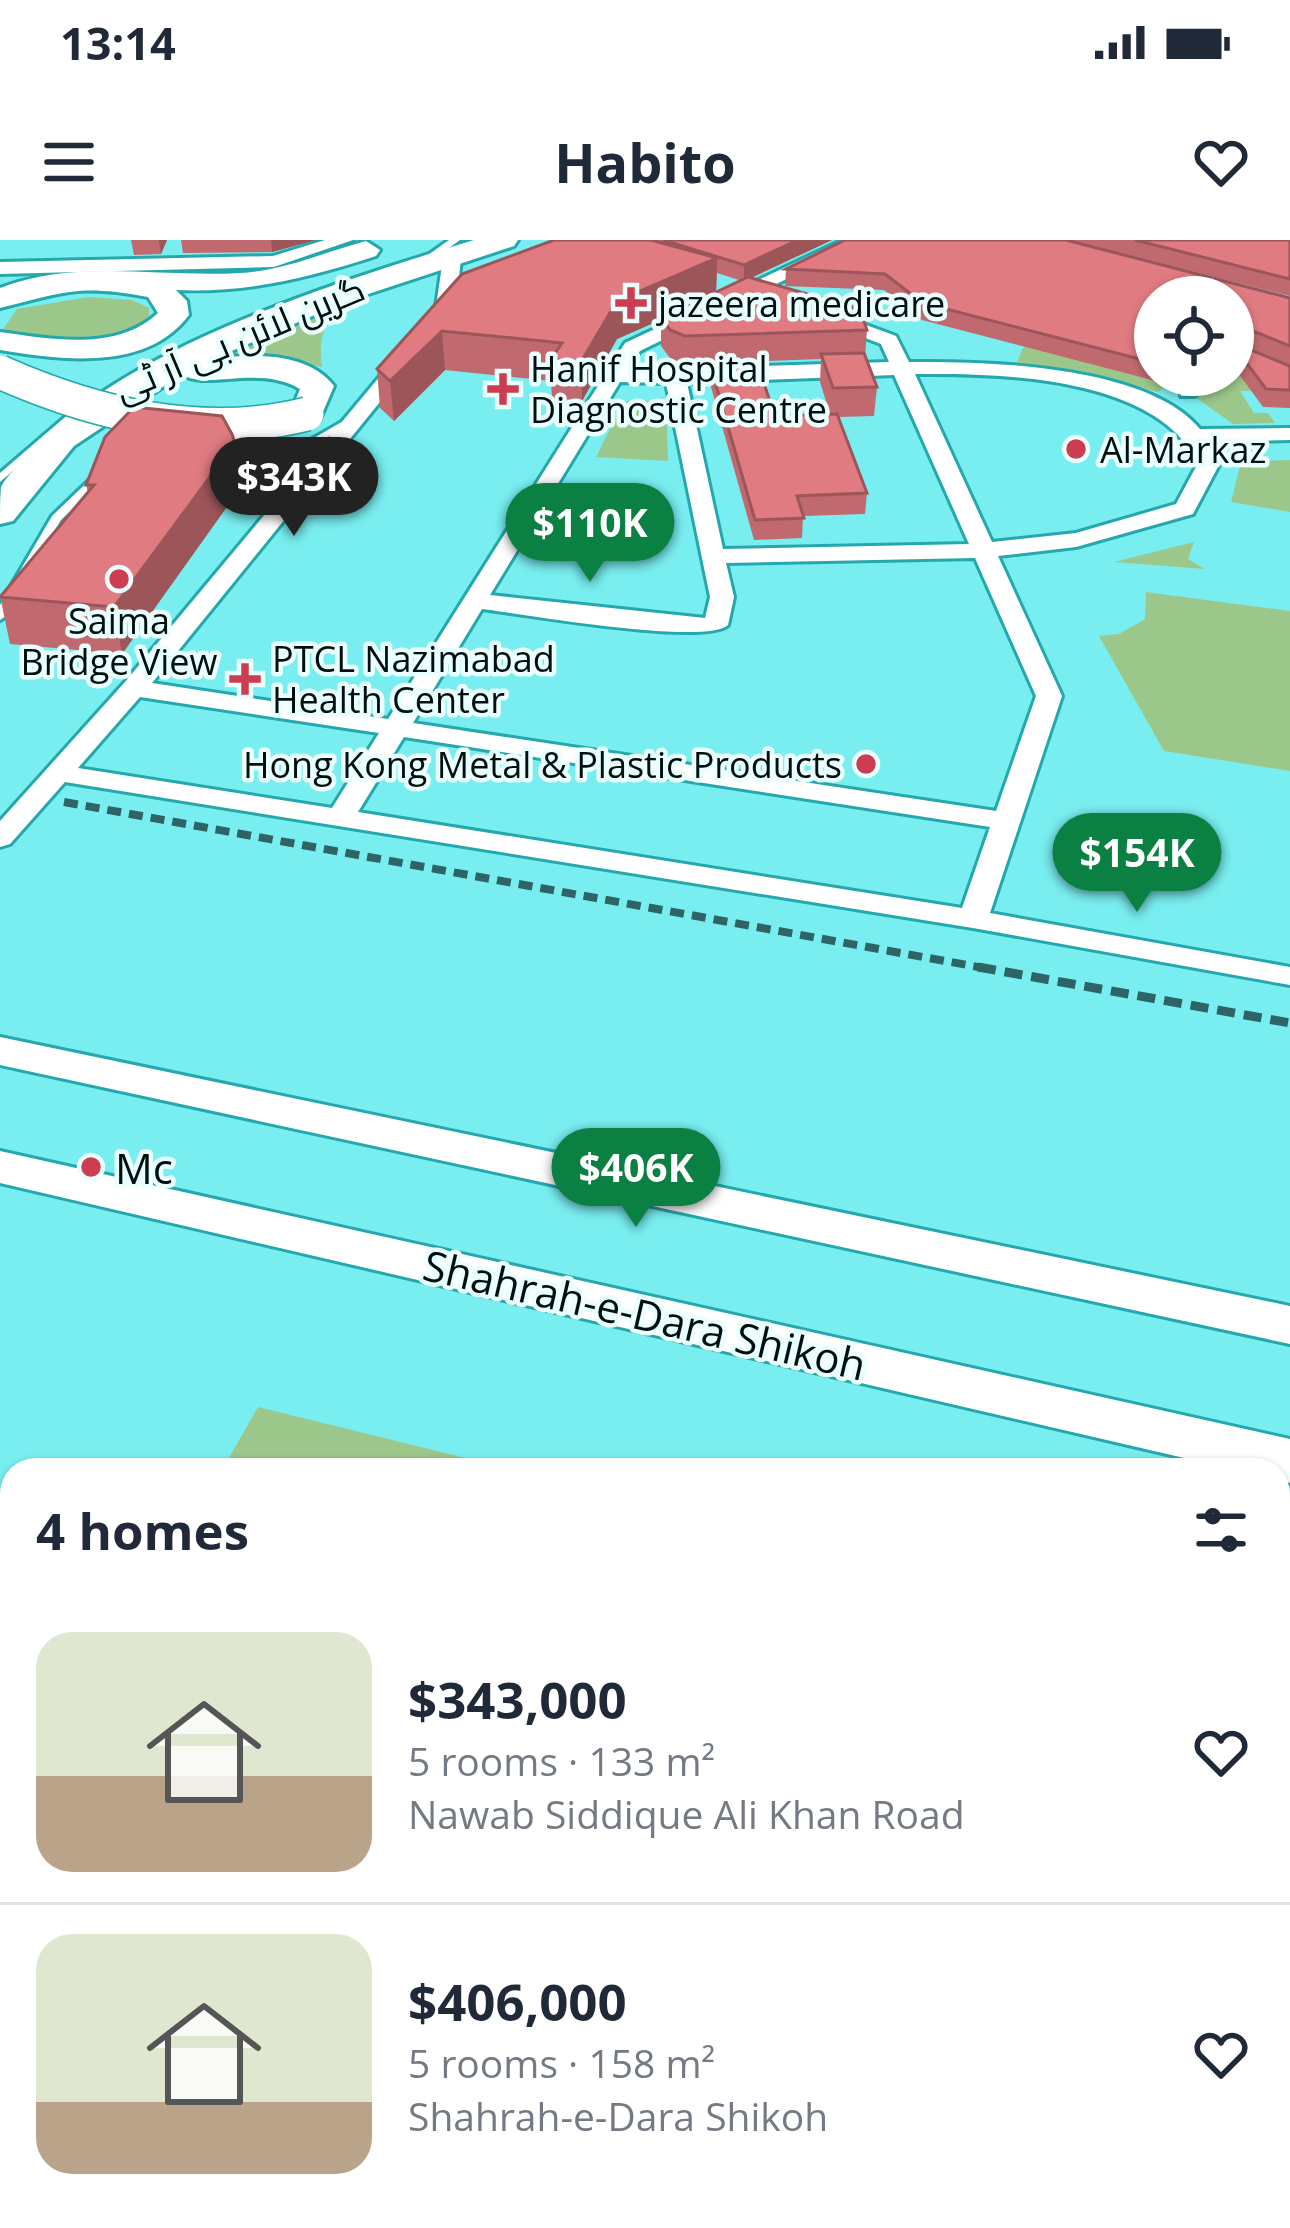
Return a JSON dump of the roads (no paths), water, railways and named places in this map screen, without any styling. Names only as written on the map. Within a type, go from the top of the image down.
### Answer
[{"type":"main road","points":[[0,270],[249,273],[283,269],[362,244],[402,240]]},
{"type":"main road","points":[[11,389],[119,364],[435,252],[504,240]]},
{"type":"main road","points":[[0,299],[54,282],[88,278],[268,279],[362,244]]},
{"type":"main road","points":[[339,328],[358,307],[435,252]]},
{"type":"main road","points":[[0,518],[41,459],[71,432],[159,374],[435,252]]},
{"type":"main road","points":[[0,312],[37,292],[122,284],[157,290],[174,308],[165,326],[130,340],[60,380],[44,395],[11,389]]},
{"type":"main road","points":[[0,345],[53,348],[130,340]]},
{"type":"main road","points":[[0,345],[4,350],[0,358]]},
{"type":"main road","points":[[11,389],[145,427],[236,438],[308,426],[340,408],[349,408],[334,361]]},
{"type":"main road","points":[[0,518],[133,431],[156,394],[192,374],[238,366],[304,375],[318,386],[307,414],[262,427],[201,425],[48,393],[11,389]]},
{"type":"main road","points":[[0,446],[11,389]]},
{"type":"street","points":[[340,818],[479,601],[632,346],[856,240]]},
{"type":"street","points":[[0,838],[134,688],[349,408],[457,303],[435,252]]},
{"type":"street","points":[[700,280],[881,333],[1049,696],[973,919]]},
{"type":"street","points":[[614,376],[1008,372],[1074,381],[1173,414],[1196,436],[1209,463],[1185,509],[1108,536],[980,548],[713,556]]},
{"type":"street","points":[[479,601],[667,625],[716,625],[722,597],[675,377]]},
{"type":"street","points":[[1196,436],[1290,434]]},
{"type":"street","points":[[134,688],[1004,821]]},
{"type":"street","points":[[60,773],[973,919],[1290,976]]},
{"type":"street","points":[[0,1051],[1290,1325]]},
{"type":"street","name":"Shahrah-e-Dara Shikoh","points":[[0,1167],[1247,1458]]},
{"type":"lane","name":"گرین لائن بی آر ٹی","points":[[0,479],[46,435],[134,378],[435,252],[493,240]]},
{"type":"lane","points":[[198,448],[296,453],[349,408]]},
{"type":"lane","points":[[0,616],[56,518],[120,458]]},
{"type":"railway","points":[[64,802],[995,970]]},
{"type":"railway","points":[[978,967],[1290,1023]]},
{"type":"place","name":"jazeera medicare","points":[[631,303]]},
{"type":"place","name":"Hanif Hospital Diagnostic Centre","points":[[503,389]]},
{"type":"place","name":"Al-Markaz","points":[[1076,449]]},
{"type":"place","name":"Saima Bridge View","points":[[119,579]]},
{"type":"place","name":"PTCL Nazimabad Health Center","points":[[245,679]]},
{"type":"place","name":"Hong Kong Metal & Plastic Products","points":[[866,764]]},
{"type":"place","name":"Mc","points":[[91,1167]]}]
